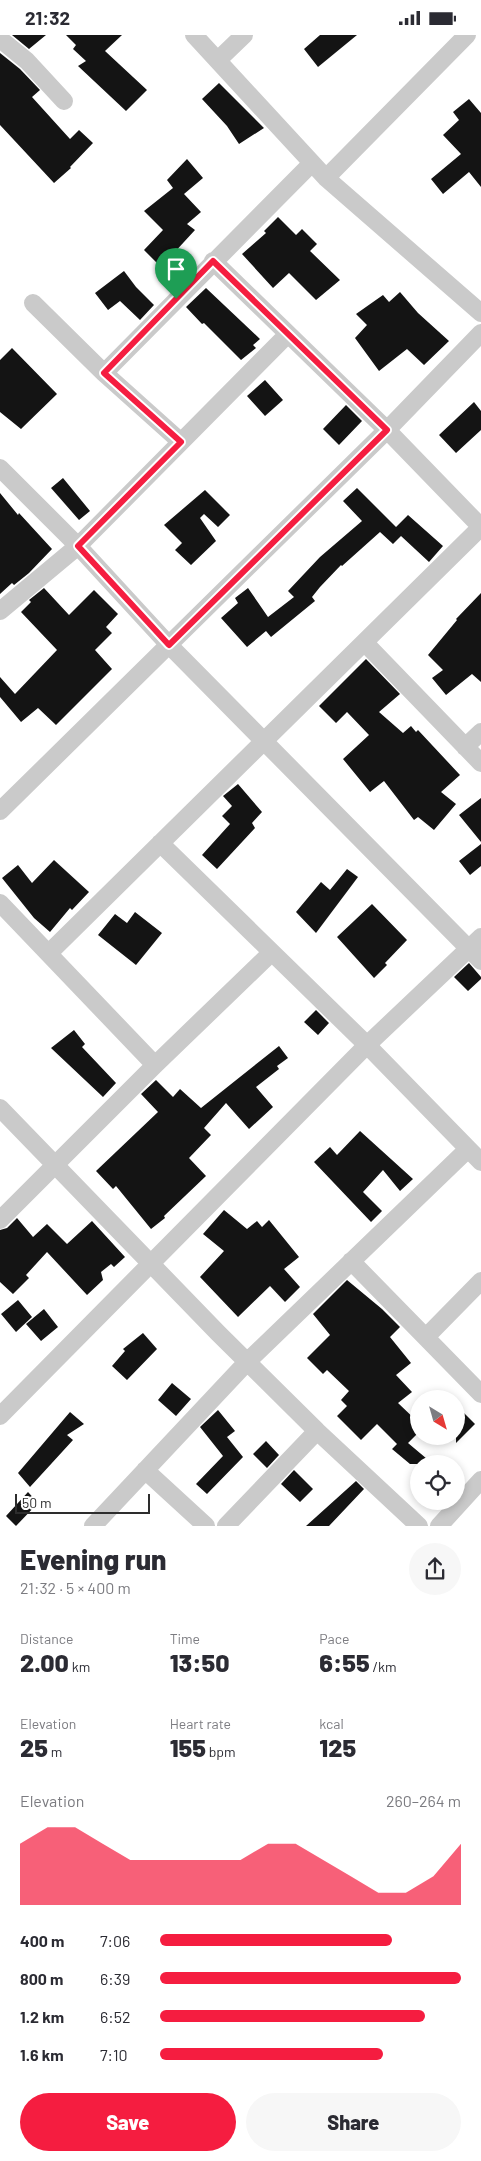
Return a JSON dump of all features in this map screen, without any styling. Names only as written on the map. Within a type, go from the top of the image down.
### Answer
[{"type":"street","points":[[194,35],[326,177],[478,304]]},
{"type":"street","points":[[218,61],[244,35]]},
{"type":"street","points":[[326,177],[467,35]]},
{"type":"street","points":[[0,39],[27,61],[64,101]]},
{"type":"street","points":[[104,373],[312,163]]},
{"type":"street","points":[[50,953],[481,527],[387,430],[213,261]]},
{"type":"street","points":[[33,303],[104,373],[181,442]]},
{"type":"street","points":[[0,811],[387,430],[481,333]]},
{"type":"street","points":[[0,611],[78,546],[288,334]]},
{"type":"street","points":[[0,468],[78,546],[169,645],[264,742],[477,949],[367,1045],[0,1416]]},
{"type":"street","points":[[365,643],[481,763]]},
{"type":"street","points":[[465,747],[481,732]]},
{"type":"street","points":[[160,843],[367,1045],[481,1162]]},
{"type":"street","points":[[0,903],[50,953],[155,1065]]},
{"type":"street","points":[[0,1220],[155,1065],[271,953]]},
{"type":"street","points":[[0,1108],[150,1264],[317,1431],[419,1526]]},
{"type":"street","points":[[92,1526],[248,1361],[468,1149]]},
{"type":"street","points":[[351,1261],[481,1394]]},
{"type":"street","points":[[426,1337],[481,1281]]},
{"type":"street","points":[[226,1526],[317,1431]]},
{"type":"street","points":[[145,1470],[206,1526]]},
{"type":"street","points":[[439,1526],[481,1480]]},
{"type":"building","points":[[12,35],[46,35],[29,49]]},
{"type":"building","points":[[66,35],[122,35],[105,51],[147,90],[126,111],[78,66],[86,61],[73,49],[76,45]]},
{"type":"building","points":[[320,35],[357,35],[318,67],[304,49]]},
{"type":"building","points":[[0,53],[20,69],[40,90],[32,97],[70,139],[79,130],[93,143],[71,168],[54,183],[0,125]]},
{"type":"building","points":[[219,83],[264,128],[239,144],[227,126],[202,99]]},
{"type":"building","points":[[469,99],[481,113],[481,187],[469,172],[443,194],[431,179],[461,154],[443,135],[459,120],[453,112]]},
{"type":"building","points":[[187,159],[203,178],[184,194],[201,212],[187,224],[195,230],[161,267],[144,250],[163,230],[144,211],[173,188],[167,180]]},
{"type":"building","points":[[278,217],[296,235],[302,229],[317,244],[310,251],[340,280],[316,300],[289,273],[273,288],[242,254],[266,233],[264,231]]},
{"type":"building","points":[[124,271],[136,287],[154,305],[140,320],[120,301],[108,310],[95,293]]},
{"type":"building","points":[[206,288],[260,339],[253,345],[256,348],[241,360],[186,307]]},
{"type":"building","points":[[400,292],[418,313],[449,341],[424,365],[407,349],[379,371],[355,338],[367,325],[356,314],[383,295],[389,302]]},
{"type":"building","points":[[12,348],[57,394],[21,429],[0,412],[0,360]]},
{"type":"building","points":[[265,380],[283,400],[265,416],[247,396]]},
{"type":"building","points":[[474,402],[481,411],[481,430],[456,453],[439,435]]},
{"type":"building","points":[[346,405],[362,421],[339,445],[323,429]]},
{"type":"building","points":[[63,478],[90,511],[79,520],[51,488]]},
{"type":"building","points":[[357,488],[396,527],[408,515],[443,546],[429,562],[401,536],[393,544],[380,532],[341,565],[320,587],[312,597],[315,601],[271,637],[266,631],[247,647],[221,618],[238,603],[235,598],[248,588],[268,617],[294,597],[288,591],[320,557],[362,521],[343,501]]},
{"type":"building","points":[[205,490],[230,515],[218,527],[204,514],[200,518],[216,541],[191,565],[175,550],[182,543],[164,525]]},
{"type":"building","points":[[0,493],[18,515],[19,513],[52,549],[29,573],[14,585],[12,583],[0,594]]},
{"type":"building","points":[[44,588],[69,615],[94,590],[118,614],[106,627],[112,633],[95,650],[112,669],[56,725],[38,708],[21,722],[0,697],[0,677],[15,694],[57,650],[21,612],[31,602],[29,600]]},
{"type":"building","points":[[481,593],[481,682],[472,674],[446,695],[432,678],[443,670],[428,655],[456,619]]},
{"type":"building","points":[[366,659],[400,694],[379,712],[403,733],[411,726],[416,732],[418,730],[460,775],[441,792],[456,804],[434,830],[418,817],[414,820],[384,781],[370,792],[343,759],[369,735],[347,712],[336,723],[319,706]]},
{"type":"building","points":[[238,784],[262,812],[252,823],[255,828],[217,869],[202,855],[230,824],[222,816],[232,806],[223,796]]},
{"type":"building","points":[[481,798],[481,842],[459,815]]},
{"type":"building","points":[[481,844],[481,866],[470,875],[459,861]]},
{"type":"building","points":[[54,860],[89,892],[72,910],[70,908],[50,932],[34,918],[2,878],[18,865],[32,883]]},
{"type":"building","points":[[347,869],[358,877],[316,933],[296,912],[321,882],[330,890]]},
{"type":"building","points":[[372,904],[407,940],[385,963],[387,965],[374,978],[337,937]]},
{"type":"building","points":[[135,912],[162,933],[136,965],[98,935],[115,914],[127,923]]},
{"type":"building","points":[[469,963],[481,979],[468,991],[454,977]]},
{"type":"building","points":[[316,1010],[329,1023],[318,1035],[304,1022]]},
{"type":"building","points":[[74,1030],[85,1044],[82,1047],[116,1083],[103,1097],[51,1048]]},
{"type":"building","points":[[279,1046],[288,1058],[277,1066],[279,1069],[256,1087],[273,1107],[249,1129],[226,1103],[204,1128],[211,1135],[189,1158],[206,1176],[164,1216],[165,1218],[151,1229],[116,1186],[113,1189],[96,1171],[158,1112],[141,1094],[156,1080],[173,1097],[180,1089],[201,1108]]},
{"type":"building","points":[[360,1131],[413,1179],[400,1191],[383,1170],[363,1192],[382,1211],[371,1222],[314,1162],[330,1147],[337,1155]]},
{"type":"building","points":[[224,1210],[247,1229],[257,1221],[262,1227],[269,1220],[299,1257],[284,1269],[300,1287],[285,1302],[270,1286],[238,1317],[200,1277],[224,1251],[203,1234]]},
{"type":"building","points":[[17,1218],[33,1237],[47,1224],[67,1244],[92,1221],[125,1257],[114,1267],[111,1264],[101,1272],[103,1280],[87,1295],[47,1252],[26,1275],[29,1278],[13,1294],[0,1282],[0,1230],[7,1228]]},
{"type":"building","points":[[347,1280],[382,1309],[400,1327],[390,1337],[411,1363],[396,1375],[410,1390],[410,1394],[398,1403],[410,1414],[410,1441],[408,1443],[422,1455],[410,1455],[410,1464],[392,1449],[397,1444],[377,1424],[361,1440],[337,1416],[347,1406],[341,1400],[349,1391],[327,1370],[323,1374],[307,1358],[330,1335],[313,1314]]},
{"type":"building","points":[[18,1300],[32,1317],[16,1332],[1,1314]]},
{"type":"building","points":[[44,1309],[58,1327],[41,1341],[26,1324]]},
{"type":"building","points":[[143,1333],[157,1349],[127,1380],[112,1366],[125,1351],[123,1349]]},
{"type":"building","points":[[172,1383],[191,1399],[176,1416],[158,1400]]},
{"type":"building","points":[[218,1410],[235,1431],[227,1437],[243,1457],[207,1494],[196,1484],[223,1456],[200,1427]]},
{"type":"building","points":[[70,1412],[84,1424],[67,1435],[73,1440],[30,1487],[18,1473]]},
{"type":"building","points":[[465,1414],[475,1424],[465,1434]]},
{"type":"building","points":[[266,1441],[279,1455],[267,1468],[253,1454]]},
{"type":"building","points":[[294,1470],[313,1489],[300,1502],[281,1484]]},
{"type":"building","points":[[356,1481],[364,1489],[329,1526],[306,1526]]},
{"type":"building","points":[[28,1492],[38,1503],[16,1526],[6,1516]]},
{"type":"route","points":[[213,261],[387,430],[169,645],[78,546],[181,442],[104,373],[176,299],[213,261]]}]
